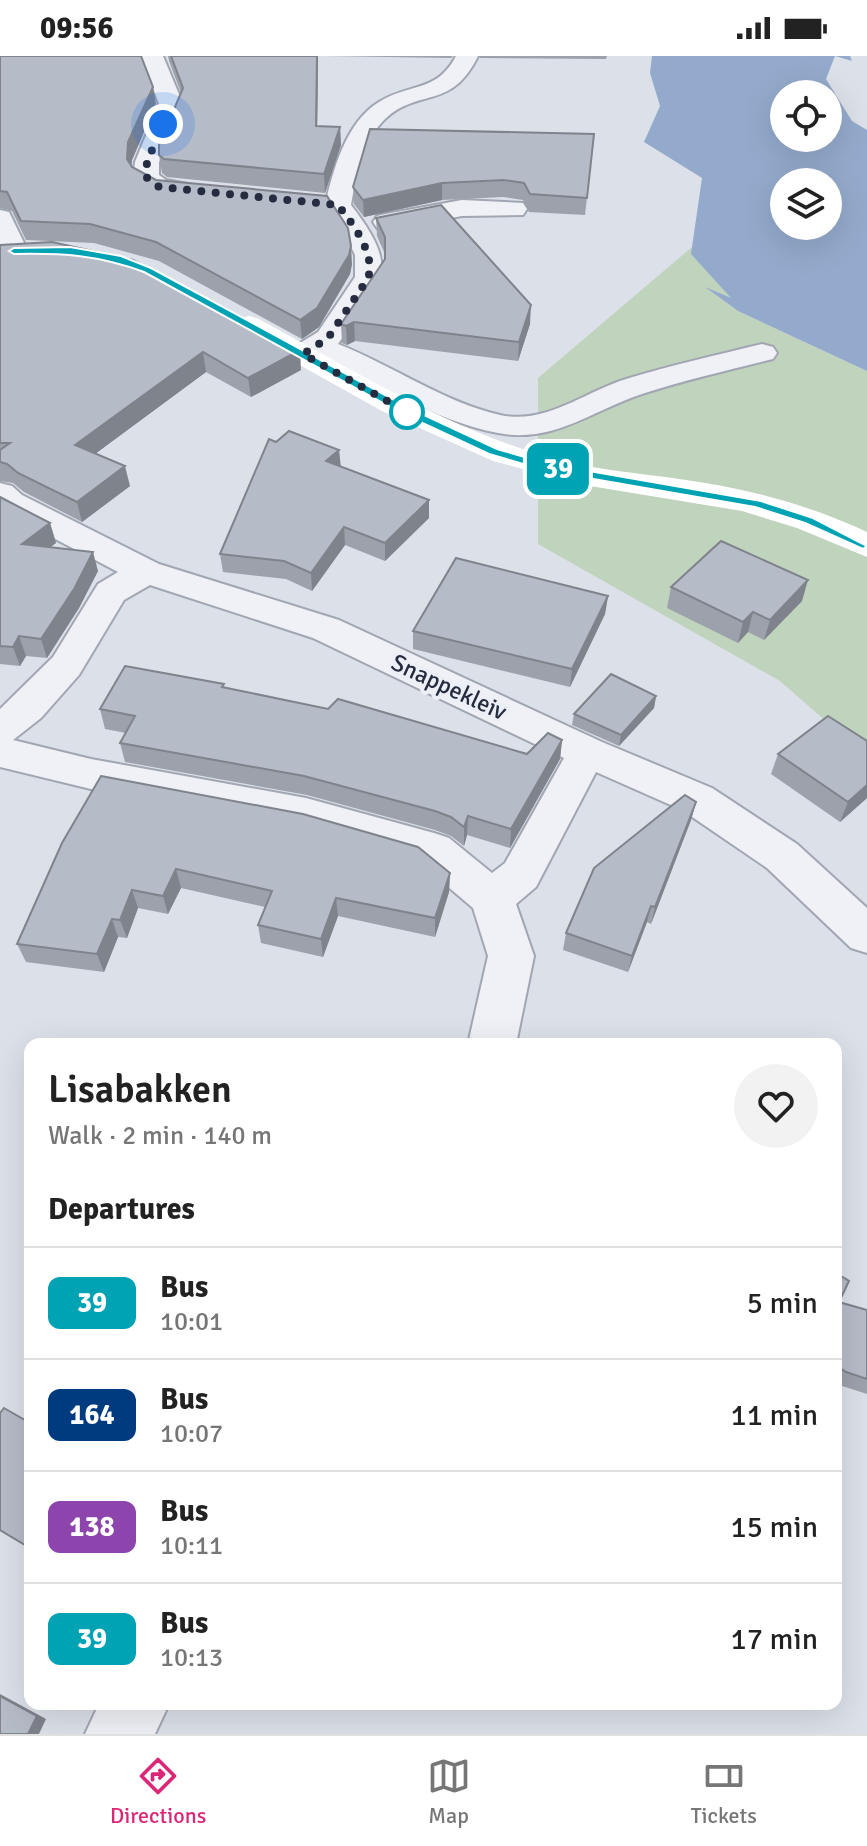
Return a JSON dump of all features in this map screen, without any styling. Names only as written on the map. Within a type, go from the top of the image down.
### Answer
[{"type":"main road","points":[[7,253],[46,249]]},
{"type":"main road","points":[[225,312],[309,350],[405,411],[493,451],[547,467],[757,504],[809,521],[867,546]]},
{"type":"street","points":[[152,56],[171,104],[147,162],[146,177],[159,187],[227,195]]},
{"type":"street","points":[[309,350],[328,338],[369,277],[369,255],[356,229],[338,205],[344,172],[376,114],[460,76],[467,56]]},
{"type":"street","points":[[307,202],[338,205]]},
{"type":"street","points":[[356,229],[462,208],[514,209]]},
{"type":"street","points":[[0,218],[7,253]]},
{"type":"street","points":[[309,350],[347,357],[367,370],[424,396],[496,423],[542,425],[614,394],[679,373],[762,353]]},
{"type":"street","name":"Snappekleiv","points":[[0,493],[10,502],[146,572],[326,629],[588,752],[697,799],[782,856],[867,935]]},
{"type":"street","points":[[0,730],[27,708],[66,666],[111,592],[146,572]]},
{"type":"street","points":[[0,752],[120,780],[306,814],[434,850],[492,898],[511,956],[493,1038]]},
{"type":"street","points":[[492,898],[521,875],[552,812],[588,752]]},
{"type":"street","points":[[118,1734],[132,1710]]},
{"type":"green space","points":[[692,247],[692,254],[733,300],[709,290],[738,311],[867,371],[867,757],[780,681],[538,544],[538,378]]},
{"type":"water","points":[[652,56],[835,56],[827,80],[770,80],[770,152],[842,152],[842,105],[852,121],[867,130],[867,371],[738,311],[705,287],[731,298],[691,254],[702,178],[644,142],[660,106],[650,73]]},
{"type":"building","points":[[0,56],[141,56],[153,87],[128,142],[127,159],[132,167],[156,180],[327,196],[348,228],[351,246],[349,255],[317,308],[300,320],[156,242],[90,224],[21,221],[7,192],[0,191]]},
{"type":"building","points":[[171,56],[317,56],[316,126],[340,127],[324,174],[164,159],[159,155],[159,145],[183,88]]},
{"type":"building","points":[[370,129],[594,134],[587,198],[530,194],[524,183],[504,180],[442,183],[363,200],[353,187]]},
{"type":"building","points":[[441,205],[531,305],[519,342],[354,322],[346,326],[341,324],[385,259],[385,237],[376,218]]},
{"type":"building","points":[[52,242],[133,260],[300,350],[248,378],[203,352],[75,445],[125,466],[77,502],[0,462],[0,450],[10,443],[0,443],[0,245]]},
{"type":"building","points":[[289,431],[339,450],[326,461],[429,500],[385,543],[344,527],[311,573],[284,561],[220,554],[269,439],[276,442]]},
{"type":"building","points":[[0,497],[50,523],[22,544],[93,552],[74,589],[41,639],[19,636],[13,647],[0,646]]},
{"type":"building","points":[[721,541],[808,580],[770,620],[753,612],[743,622],[671,587]]},
{"type":"building","points":[[456,558],[608,596],[572,669],[413,631]]},
{"type":"building","points":[[125,666],[224,684],[222,687],[328,709],[338,699],[527,754],[548,733],[562,740],[511,829],[468,816],[464,827],[451,817],[435,811],[304,776],[120,743],[135,716],[100,709]]},
{"type":"building","points":[[611,674],[656,696],[621,735],[574,714]]},
{"type":"building","points":[[828,716],[867,741],[867,785],[848,802],[778,754]]},
{"type":"building","points":[[101,776],[303,814],[418,847],[450,873],[435,918],[336,898],[321,939],[258,925],[272,891],[176,869],[163,896],[132,890],[120,920],[112,919],[97,954],[17,944],[62,843]]},
{"type":"building","points":[[685,795],[696,802],[655,907],[651,906],[632,956],[566,933],[594,868]]},
{"type":"building","points":[[842,1277],[849,1281],[842,1296]]},
{"type":"building","points":[[842,1303],[867,1310],[867,1379],[842,1369]]},
{"type":"building","points":[[4,1408],[24,1420],[24,1544],[0,1530],[0,1413]]},
{"type":"building","points":[[0,1696],[37,1716],[28,1734],[0,1734]]},
{"type":"bus line","name":"39","points":[[14,251],[70,250],[117,258],[148,270],[405,411],[493,451],[547,467],[757,504],[809,521],[867,546]]},
{"type":"route","points":[[163,124],[147,162],[146,177],[159,187],[338,205],[356,229],[369,255],[369,277],[328,338],[303,354],[407,412]]}]
